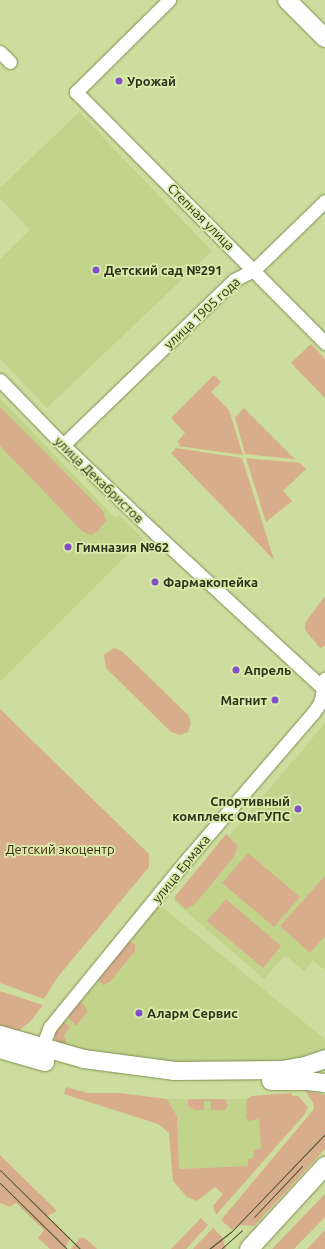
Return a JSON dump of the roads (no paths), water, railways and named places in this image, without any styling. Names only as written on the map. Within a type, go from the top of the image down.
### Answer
[{"type":"main road","points":[[287,0],[325,38]]},
{"type":"main road","points":[[0,1035],[39,1054],[120,1077],[174,1083],[222,1084],[301,1080],[325,1083]]},
{"type":"main road","points":[[0,1049],[120,1066],[182,1072],[282,1070],[305,1066],[325,1059]]},
{"type":"main road","points":[[249,1249],[325,1166]]},
{"type":"street","name":"Степная улица","points":[[169,0],[76,92],[325,343]]},
{"type":"street","points":[[0,52],[10,62]]},
{"type":"street","name":"улица 1905 года","points":[[63,445],[234,280],[254,270],[325,201]]},
{"type":"street","name":"улица Декабристов","points":[[0,380],[63,445],[324,686]]},
{"type":"street","name":"улица Ермака","points":[[39,1054],[50,1027],[62,1012],[189,857],[313,714],[320,702],[324,686]]},
{"type":"tram line","points":[[209,1249],[231,1232],[325,1134]]},
{"type":"tram line","points":[[254,1217],[302,1166]]},
{"type":"tram line","points":[[0,1170],[80,1249]]},
{"type":"tram line","points":[[0,1183],[67,1249]]},
{"type":"tram line","points":[[221,1249],[242,1230]]},
{"type":"place","name":"Урожай","points":[[119,81]]},
{"type":"place","name":"Детский сад №291","points":[[96,270]]},
{"type":"place","name":"Гимназия №62","points":[[68,547]]},
{"type":"place","name":"Фармакопейка","points":[[155,582]]},
{"type":"place","name":"Апрель","points":[[236,670]]},
{"type":"place","name":"Магнит","points":[[275,700]]},
{"type":"place","name":"Спортивный комплекс ОмГУПС","points":[[298,809]]},
{"type":"place","name":"Аларм Сервис","points":[[139,1013]]},
{"type":"park label","name":"Детский экоцентр","points":[[60,849]]}]
